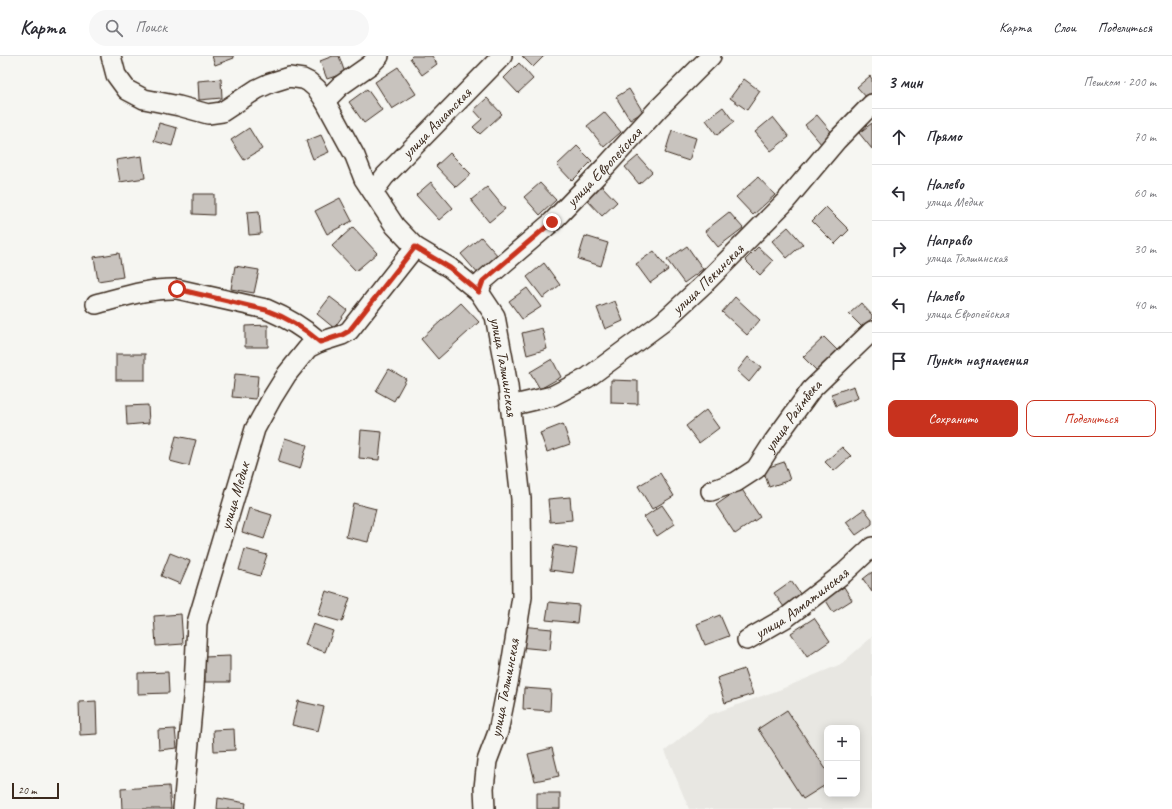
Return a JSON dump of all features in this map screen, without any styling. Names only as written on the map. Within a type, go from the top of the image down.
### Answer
[{"type":"street","name":"улица Талшинская","points":[[111,56],[116,75],[127,90],[144,99],[208,114],[222,112],[257,89],[270,83],[290,77],[303,79],[309,82],[317,89],[325,101],[348,143],[364,179],[394,226],[415,247],[450,268],[479,292],[495,316],[508,386],[521,499],[522,597],[509,678],[498,732],[487,761],[484,788],[485,809]]},
{"type":"street","points":[[325,101],[340,86],[370,65],[379,56]]},
{"type":"street","name":"улица Азиатская","points":[[373,192],[384,176],[502,56]]},
{"type":"street","name":"улица Европейская","points":[[479,292],[483,281],[552,222],[711,56]]},
{"type":"street","name":"улица Пекинская","points":[[510,406],[552,396],[587,378],[663,322],[704,284],[784,203],[837,140],[872,104]]},
{"type":"street","name":"улица Медик","points":[[183,809],[194,687],[197,623],[255,429],[287,374],[308,348],[349,331],[415,247]]},
{"type":"street","points":[[96,304],[162,288],[177,289],[278,314],[308,332],[320,342]]},
{"type":"street","name":"улица Раймбека","points":[[711,491],[736,482],[756,470],[774,441],[811,390],[872,331]]},
{"type":"street","name":"улица Алматинская","points":[[747,640],[787,618],[844,573],[872,547]]},
{"type":"shaded area","points":[[872,637],[872,809],[689,809],[665,751],[709,715],[779,690],[841,664]]},
{"type":"building","points":[[212,56],[233,56],[234,58],[215,65]]},
{"type":"building","points":[[333,56],[339,56],[345,73],[327,79],[320,61]]},
{"type":"building","points":[[412,56],[432,56],[437,64],[422,75],[410,58]]},
{"type":"building","points":[[522,56],[544,56],[533,67]]},
{"type":"building","points":[[519,63],[533,79],[518,93],[504,78]]},
{"type":"building","points":[[398,67],[416,94],[392,109],[375,82]]},
{"type":"building","points":[[870,76],[872,79],[872,96],[868,99],[857,87]]},
{"type":"building","points":[[221,79],[222,98],[199,100],[198,81]]},
{"type":"building","points":[[744,79],[760,91],[747,110],[730,98]]},
{"type":"building","points":[[367,89],[382,110],[364,123],[349,102]]},
{"type":"building","points":[[629,89],[643,112],[630,120],[616,97]]},
{"type":"building","points":[[487,98],[502,114],[480,134],[473,127],[482,119],[474,110]]},
{"type":"building","points":[[723,107],[734,122],[717,135],[706,120]]},
{"type":"building","points":[[604,112],[621,132],[604,147],[587,126]]},
{"type":"building","points":[[817,115],[834,135],[822,145],[805,125]]},
{"type":"building","points":[[773,117],[789,137],[771,151],[755,132]]},
{"type":"building","points":[[159,123],[177,128],[172,146],[154,141]]},
{"type":"building","points":[[872,123],[872,149],[859,133]]},
{"type":"building","points":[[249,128],[262,149],[244,160],[231,140]]},
{"type":"building","points":[[672,130],[696,138],[689,161],[665,153]]},
{"type":"building","points":[[321,135],[329,152],[313,159],[306,141]]},
{"type":"building","points":[[577,146],[592,161],[572,181],[557,165]]},
{"type":"building","points":[[450,153],[471,174],[456,187],[436,166]]},
{"type":"building","points":[[142,156],[145,178],[120,182],[116,160]]},
{"type":"building","points":[[638,156],[652,172],[639,184],[625,167]]},
{"type":"building","points":[[758,177],[775,195],[753,215],[736,197]]},
{"type":"building","points":[[431,182],[453,208],[439,220],[416,195]]},
{"type":"building","points":[[540,183],[556,200],[540,215],[524,197]]},
{"type":"building","points":[[601,185],[617,202],[602,216],[586,199]]},
{"type":"building","points":[[487,187],[505,209],[489,222],[471,200]]},
{"type":"building","points":[[193,194],[214,194],[214,215],[193,214]]},
{"type":"building","points":[[340,198],[352,221],[327,234],[315,211]]},
{"type":"building","points":[[826,207],[849,230],[835,244],[812,221]]},
{"type":"building","points":[[259,211],[261,234],[249,235],[247,212]]},
{"type":"building","points":[[729,212],[743,228],[718,247],[705,231]]},
{"type":"building","points":[[353,227],[377,253],[356,271],[332,246]]},
{"type":"building","points":[[788,227],[803,244],[787,258],[772,241]]},
{"type":"building","points":[[585,236],[608,243],[601,266],[578,259]]},
{"type":"building","points":[[481,237],[499,257],[479,275],[461,254]]},
{"type":"building","points":[[687,246],[703,269],[684,283],[667,260]]},
{"type":"building","points":[[758,247],[773,261],[760,275],[745,260]]},
{"type":"building","points":[[654,251],[668,270],[650,283],[636,264]]},
{"type":"building","points":[[119,253],[123,277],[98,281],[94,257]]},
{"type":"building","points":[[544,263],[560,285],[543,298],[527,277]]},
{"type":"building","points":[[235,266],[259,270],[254,293],[231,289]]},
{"type":"building","points":[[527,288],[541,307],[522,319],[509,301]]},
{"type":"building","points":[[330,297],[347,310],[334,328],[317,314]]},
{"type":"building","points":[[735,297],[760,320],[747,335],[722,312]]},
{"type":"building","points":[[615,301],[623,321],[605,329],[597,308]]},
{"type":"building","points":[[461,303],[479,322],[438,359],[421,339]]},
{"type":"building","points":[[861,303],[872,315],[872,318],[862,327],[849,314]]},
{"type":"building","points":[[268,325],[268,347],[245,347],[245,326]]},
{"type":"building","points":[[542,328],[547,349],[527,355],[522,333]]},
{"type":"building","points":[[824,337],[840,353],[819,373],[803,357]]},
{"type":"building","points":[[116,354],[145,354],[145,380],[116,380]]},
{"type":"building","points":[[748,357],[761,367],[749,382],[737,371]]},
{"type":"building","points":[[552,359],[561,377],[540,389],[530,372]]},
{"type":"building","points":[[389,369],[406,379],[394,401],[376,391]]},
{"type":"building","points":[[235,374],[258,376],[256,399],[232,397]]},
{"type":"building","points":[[611,380],[638,381],[638,404],[611,403]]},
{"type":"building","points":[[854,386],[858,398],[836,406],[831,394]]},
{"type":"building","points":[[148,405],[149,423],[127,425],[126,406]]},
{"type":"building","points":[[706,410],[719,428],[699,443],[686,426]]},
{"type":"building","points":[[563,424],[570,444],[547,452],[540,433]]},
{"type":"building","points":[[361,430],[382,432],[379,460],[359,458]]},
{"type":"building","points":[[176,436],[196,440],[189,466],[170,461]]},
{"type":"building","points":[[285,438],[307,445],[300,469],[278,462]]},
{"type":"building","points":[[842,447],[851,456],[834,471],[825,462]]},
{"type":"building","points":[[784,462],[790,480],[769,487],[763,469]]},
{"type":"building","points":[[660,473],[674,496],[652,509],[638,486]]},
{"type":"building","points":[[741,488],[760,517],[735,534],[716,505]]},
{"type":"building","points":[[570,497],[572,520],[550,522],[548,499]]},
{"type":"building","points":[[353,503],[376,509],[368,542],[346,537]]},
{"type":"building","points":[[662,505],[675,524],[657,536],[644,517]]},
{"type":"building","points":[[249,508],[272,515],[264,539],[242,532]]},
{"type":"building","points":[[864,509],[872,519],[872,524],[856,535],[846,522]]},
{"type":"building","points":[[554,545],[577,549],[573,573],[550,570]]},
{"type":"building","points":[[245,549],[267,555],[260,576],[239,570]]},
{"type":"building","points":[[170,553],[190,561],[180,584],[161,576]]},
{"type":"building","points":[[872,572],[872,592],[863,579]]},
{"type":"building","points":[[791,581],[801,595],[784,607],[774,593]]},
{"type":"building","points":[[844,587],[852,600],[833,612],[825,599]]},
{"type":"building","points":[[326,591],[350,598],[342,622],[318,615]]},
{"type":"building","points":[[549,602],[579,605],[577,623],[546,620]]},
{"type":"building","points":[[181,614],[183,644],[156,646],[154,616]]},
{"type":"building","points":[[720,615],[729,636],[705,645],[697,624]]},
{"type":"building","points":[[814,618],[830,641],[807,657],[791,633]]},
{"type":"building","points":[[313,624],[333,631],[325,652],[305,645]]},
{"type":"building","points":[[520,626],[552,629],[550,650],[518,647]]},
{"type":"building","points":[[230,656],[230,682],[205,682],[204,657]]},
{"type":"building","points":[[744,669],[753,694],[725,703],[717,678]]},
{"type":"building","points":[[168,672],[169,693],[138,694],[138,673]]},
{"type":"building","points":[[524,688],[551,690],[550,711],[523,709]]},
{"type":"building","points":[[96,701],[97,734],[80,735],[79,702]]},
{"type":"building","points":[[298,701],[324,707],[318,731],[292,725]]},
{"type":"building","points":[[787,710],[824,766],[824,786],[803,799],[758,729]]},
{"type":"building","points":[[175,729],[177,748],[159,750],[158,730]]},
{"type":"building","points":[[234,729],[235,750],[214,751],[213,730]]},
{"type":"building","points":[[552,748],[559,776],[535,781],[528,754]]},
{"type":"building","points":[[169,786],[171,809],[122,809],[121,789]]},
{"type":"building","points":[[537,793],[560,793],[560,809],[537,809]]},
{"type":"building","points":[[218,798],[246,803],[245,809],[217,809]]},
{"type":"route","points":[[177,289],[278,314],[308,332],[320,342],[342,335],[349,331],[415,247],[450,268],[479,292],[483,281],[552,222]]}]
